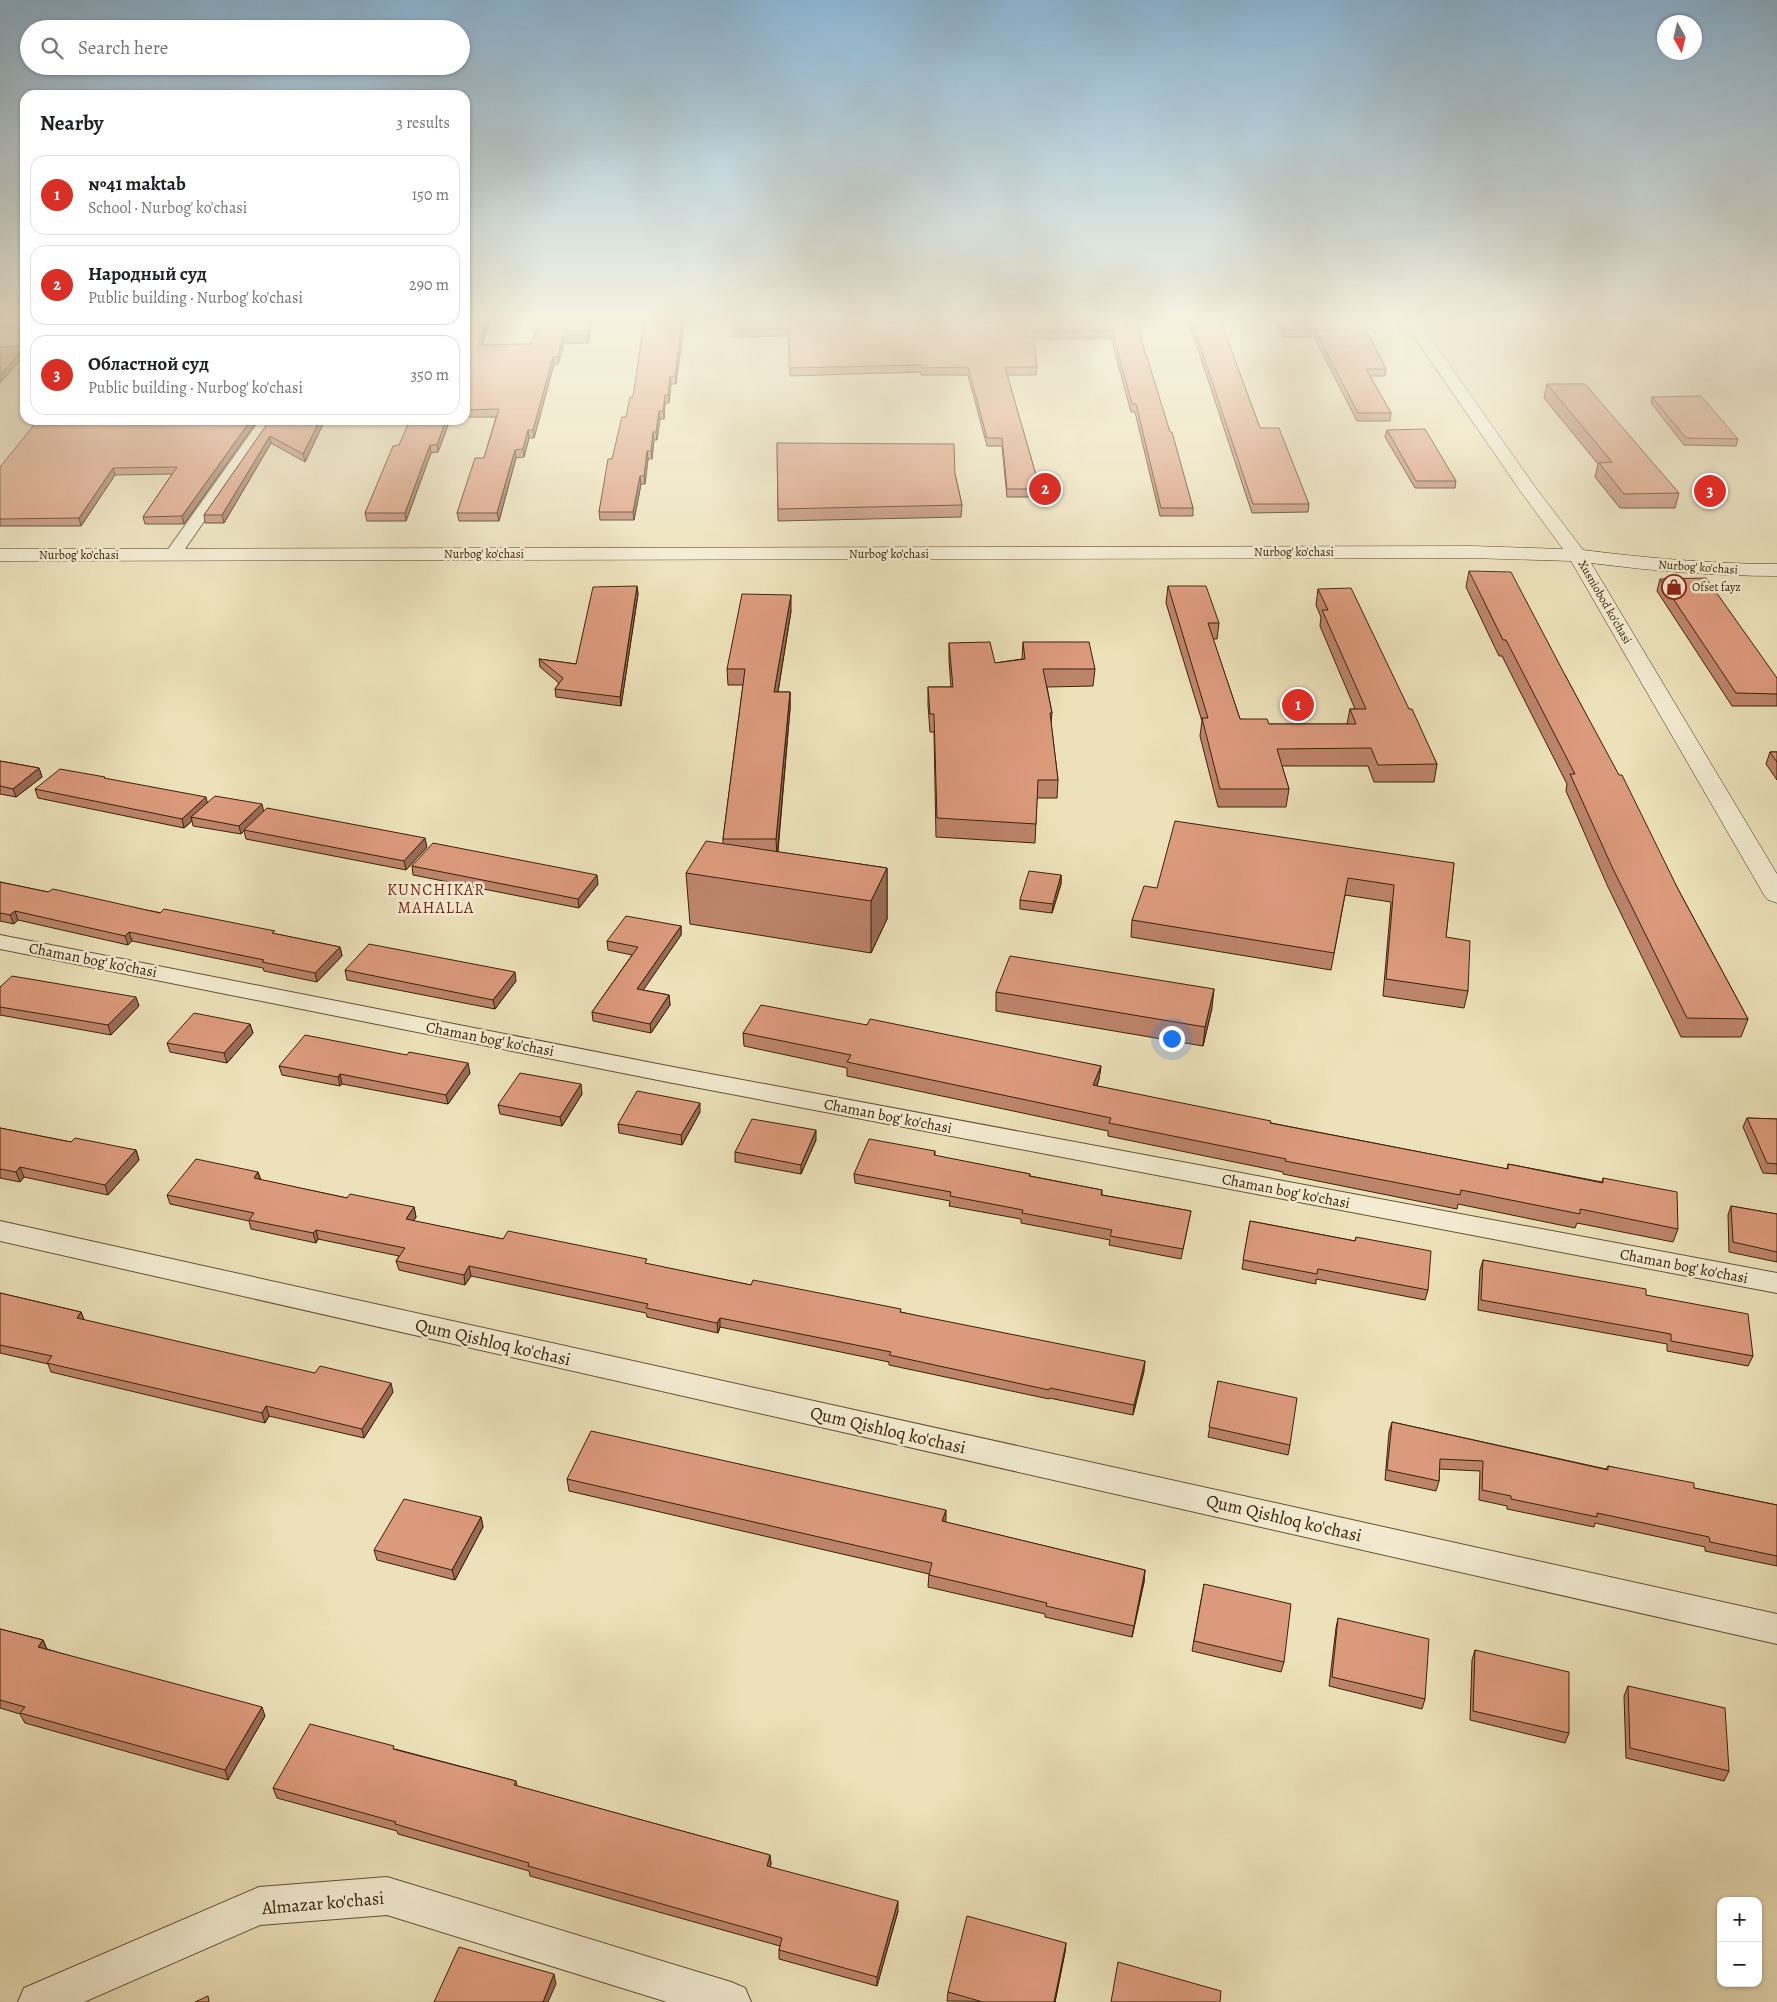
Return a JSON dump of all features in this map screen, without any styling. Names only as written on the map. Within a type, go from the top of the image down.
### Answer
[{"type":"street","name":"Xusniobod ko'chasi","points":[[1476,415],[1577,555],[1777,895]]},
{"type":"street","points":[[172,555],[263,425]]},
{"type":"street","name":"Nurbog' ko'chasi","points":[[0,555],[1472,552],[1577,555],[1646,564],[1722,570],[1777,570]]},
{"type":"street","name":"Chaman bog' ko'chasi","points":[[0,942],[673,1075],[1777,1284]]},
{"type":"street","name":"Qum Qishloq ko'chasi","points":[[0,1231],[1777,1629]]},
{"type":"street","name":"Almazar ko'chasi","points":[[38,2002],[259,1906],[388,1896],[731,2002]]},
{"type":"building","points":[[497,415],[537,415],[533,430],[528,430],[523,449],[515,450],[497,513],[457,513],[475,458],[484,458]]},
{"type":"building","points":[[626,415],[658,415],[656,432],[653,432],[651,451],[647,451],[644,476],[640,476],[633,512],[599,512],[608,459],[612,459],[622,417]]},
{"type":"building","points":[[981,415],[1019,415],[1040,489],[1007,489],[1002,438],[987,438]]},
{"type":"building","points":[[1139,415],[1165,415],[1170,432],[1172,432],[1193,508],[1161,508]]},
{"type":"building","points":[[1223,415],[1255,415],[1260,428],[1279,428],[1309,504],[1253,504]]},
{"type":"building","points":[[1573,415],[1612,415],[1679,493],[1624,494],[1599,463],[1612,462]]},
{"type":"building","points":[[1667,415],[1718,415],[1738,439],[1686,438]]},
{"type":"building","points":[[34,425],[247,425],[182,516],[143,517],[177,467],[113,468],[79,518],[0,519],[0,467]]},
{"type":"building","points":[[267,425],[318,425],[303,454],[270,436],[222,515],[204,515]]},
{"type":"building","points":[[408,425],[444,425],[437,445],[430,445],[405,513],[365,513],[393,446],[399,445]]},
{"type":"building","points":[[1425,429],[1456,481],[1416,481],[1387,430]]},
{"type":"building","points":[[777,443],[954,444],[955,474],[962,505],[778,509]]},
{"type":"building","points":[[1469,571],[1511,572],[1619,775],[1622,775],[1679,891],[1748,1019],[1687,1018],[1613,869],[1570,774],[1575,774],[1506,640],[1503,640]]},
{"type":"building","points":[[1706,578],[1777,678],[1777,694],[1736,693],[1660,579]]},
{"type":"building","points":[[637,586],[620,697],[555,689],[563,678],[539,659],[576,664],[593,587]]},
{"type":"building","points":[[1168,586],[1206,586],[1219,623],[1208,623],[1240,719],[1267,719],[1269,724],[1356,724],[1350,709],[1366,709],[1322,610],[1328,610],[1318,589],[1351,588],[1409,709],[1412,709],[1437,764],[1378,765],[1371,748],[1277,749],[1289,789],[1220,789],[1202,718],[1208,718]]},
{"type":"building","points":[[742,594],[791,595],[774,692],[790,692],[776,839],[723,839],[745,669],[727,669]]},
{"type":"building","points":[[990,642],[995,663],[1025,659],[1023,642],[1089,642],[1095,669],[1043,669],[1052,713],[1050,713],[1058,780],[1038,780],[1036,824],[937,818],[934,714],[930,714],[928,687],[953,687],[949,643]]},
{"type":"building","points":[[1770,752],[1777,752],[1777,762]]},
{"type":"building","points":[[0,761],[39,768],[13,789],[0,786]]},
{"type":"building","points":[[60,769],[206,797],[182,819],[35,789]]},
{"type":"building","points":[[215,796],[262,804],[239,826],[191,817]]},
{"type":"building","points":[[267,808],[425,838],[404,861],[244,830]]},
{"type":"building","points":[[1175,821],[1454,863],[1446,937],[1470,941],[1468,991],[1386,979],[1394,885],[1348,878],[1334,953],[1132,920],[1144,886],[1157,888]]},
{"type":"building","points":[[706,841],[887,868],[871,901],[686,873]]},
{"type":"building","points":[[433,843],[597,875],[578,899],[412,866]]},
{"type":"building","points":[[1029,871],[1061,875],[1053,904],[1020,900]]},
{"type":"building","points":[[0,882],[48,892],[53,889],[160,913],[164,909],[275,931],[272,933],[340,947],[315,973],[262,962],[264,960],[129,932],[125,936],[15,911],[10,915],[0,913]]},
{"type":"building","points":[[626,916],[681,926],[637,989],[669,995],[650,1024],[592,1012],[638,947],[607,941]]},
{"type":"building","points":[[369,944],[515,972],[493,1000],[345,970]]},
{"type":"building","points":[[1010,956],[1214,989],[1205,1027],[996,992]]},
{"type":"building","points":[[12,976],[136,997],[108,1025],[0,1007],[0,987]]},
{"type":"building","points":[[761,1005],[867,1025],[870,1019],[1101,1066],[1093,1085],[1271,1121],[1270,1123],[1508,1169],[1508,1164],[1603,1183],[1603,1178],[1677,1192],[1678,1229],[1580,1209],[1580,1214],[1461,1190],[1460,1195],[1285,1161],[1286,1159],[1109,1123],[1111,1118],[847,1062],[851,1055],[743,1033]]},
{"type":"building","points":[[194,1013],[250,1024],[224,1053],[167,1043]]},
{"type":"building","points":[[305,1035],[407,1055],[409,1052],[468,1063],[446,1095],[340,1074],[338,1077],[279,1066]]},
{"type":"building","points":[[520,1073],[581,1084],[560,1117],[498,1105]]},
{"type":"building","points":[[637,1091],[700,1103],[681,1135],[618,1124]]},
{"type":"building","points":[[1747,1118],[1777,1119],[1777,1164],[1767,1163]]},
{"type":"building","points":[[752,1119],[816,1130],[801,1165],[735,1152]]},
{"type":"building","points":[[0,1128],[71,1142],[75,1138],[136,1150],[105,1185],[20,1167],[16,1172],[0,1169]]},
{"type":"building","points":[[869,1139],[935,1151],[934,1155],[1102,1190],[1101,1195],[1191,1211],[1183,1249],[1110,1236],[1112,1230],[1022,1213],[1023,1210],[950,1196],[951,1192],[854,1174]]},
{"type":"building","points":[[196,1159],[258,1172],[254,1178],[347,1198],[350,1194],[414,1207],[406,1219],[503,1239],[508,1231],[647,1259],[645,1263],[751,1285],[753,1280],[901,1309],[900,1312],[1145,1361],[1134,1405],[1050,1388],[1049,1390],[889,1355],[891,1352],[720,1318],[717,1323],[646,1308],[648,1304],[469,1266],[464,1275],[396,1261],[405,1248],[316,1230],[313,1233],[249,1220],[254,1213],[167,1195]]},
{"type":"building","points":[[1731,1206],[1777,1214],[1777,1252],[1733,1242]]},
{"type":"building","points":[[1250,1221],[1355,1241],[1356,1237],[1431,1251],[1428,1290],[1318,1269],[1317,1274],[1243,1260]]},
{"type":"building","points":[[1483,1260],[1646,1289],[1646,1295],[1748,1314],[1753,1356],[1671,1341],[1671,1334],[1481,1300]]},
{"type":"building","points":[[0,1293],[81,1312],[77,1318],[315,1373],[320,1366],[391,1383],[362,1429],[266,1406],[262,1413],[47,1363],[52,1356],[0,1345]]},
{"type":"building","points":[[1218,1381],[1297,1398],[1290,1445],[1209,1427]]},
{"type":"building","points":[[1392,1422],[1608,1470],[1608,1466],[1694,1483],[1694,1488],[1777,1505],[1777,1556],[1710,1542],[1709,1537],[1597,1513],[1597,1517],[1511,1499],[1511,1496],[1482,1490],[1483,1461],[1440,1459],[1439,1481],[1387,1470]]},
{"type":"building","points":[[591,1431],[946,1510],[942,1521],[1145,1570],[1134,1626],[1046,1606],[1047,1603],[929,1575],[932,1563],[567,1479]]},
{"type":"building","points":[[404,1499],[481,1517],[452,1570],[374,1550]]},
{"type":"building","points":[[1204,1584],[1291,1604],[1284,1662],[1194,1641]]},
{"type":"building","points":[[1338,1618],[1429,1639],[1425,1699],[1332,1677]]},
{"type":"building","points":[[0,1629],[43,1640],[38,1647],[262,1707],[225,1770],[20,1713],[25,1707],[0,1700]]},
{"type":"building","points":[[1475,1650],[1569,1672],[1569,1733],[1473,1711]]},
{"type":"building","points":[[1628,1686],[1725,1708],[1729,1771],[1630,1748]]},
{"type":"building","points":[[310,1724],[394,1746],[393,1749],[516,1781],[514,1785],[770,1855],[767,1866],[898,1901],[877,1977],[779,1950],[782,1938],[528,1866],[529,1863],[395,1824],[396,1822],[273,1788]]},
{"type":"building","points":[[967,1916],[1066,1943],[1054,2002],[983,2002],[948,1992]]},
{"type":"building","points":[[459,1947],[554,1974],[543,2002],[434,2002]]},
{"type":"building","points":[[1118,1962],[1221,1991],[1220,2002],[1111,2002]]},
{"type":"building","points":[[208,1996],[209,2002],[195,2002]]},
{"type":"place","name":"Народный суд","points":[[1045,489]]},
{"type":"place","name":"Областной суд","points":[[1710,491]]},
{"type":"place","name":"Ofset fayz","points":[[1674,587]]},
{"type":"place","name":"№41 maktab","points":[[1298,705]]},
{"type":"district","name":"KUNCHIKAR MAHALLA","points":[[436,898]]}]
